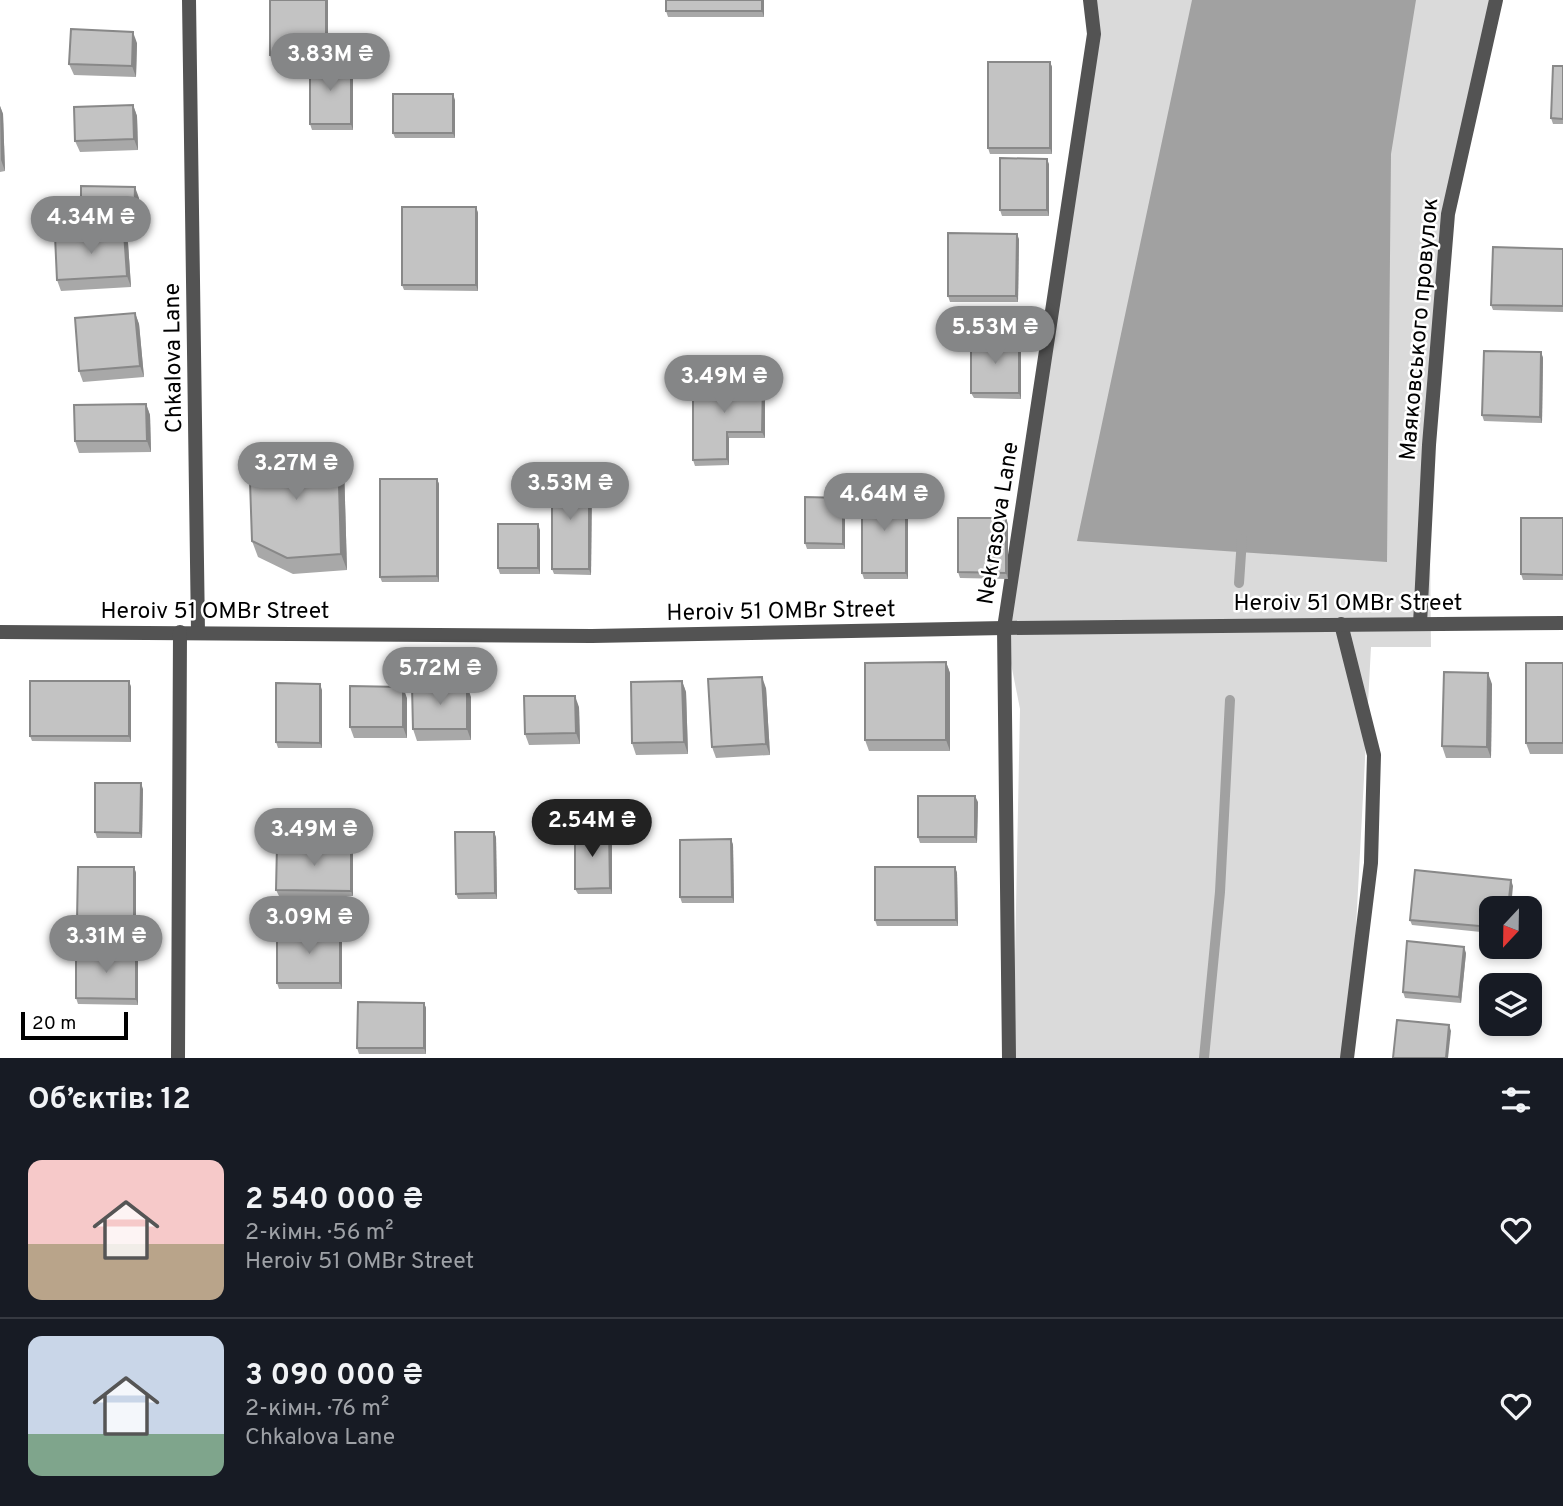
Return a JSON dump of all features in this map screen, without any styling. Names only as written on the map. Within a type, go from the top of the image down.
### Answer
[{"type":"street","name":"Chkalova Lane","points":[[189,0],[198,632]]},
{"type":"street","name":"Nekrasova Lane","points":[[1009,1058],[1004,628],[1094,34],[1090,0]]},
{"type":"street","name":"Маяковського провулок","points":[[1420,624],[1430,445],[1448,214],[1496,0]]},
{"type":"street","name":"Heroiv 51 OMBr Street","points":[[0,632],[592,636],[1004,628],[1563,623]]},
{"type":"street","points":[[1342,624],[1374,755],[1371,863],[1347,1058]]},
{"type":"street","points":[[178,1058],[180,632]]},
{"type":"shaded area","points":[[1090,0],[1496,0],[1448,214],[1429,445],[1431,647],[1371,647],[1349,1058],[1013,1058],[1020,709],[1004,628],[1094,34]]},
{"type":"shaded area","points":[[1192,0],[1416,0],[1391,154],[1387,562],[1077,541]]},
{"type":"building","points":[[270,0],[326,0],[326,56],[270,55]]},
{"type":"building","points":[[666,0],[762,0],[762,11],[666,11]]},
{"type":"building","points":[[71,29],[133,32],[132,66],[69,64]]},
{"type":"building","points":[[310,62],[351,63],[351,124],[310,124]]},
{"type":"building","points":[[988,62],[1050,62],[1050,148],[988,148]]},
{"type":"building","points":[[1553,66],[1563,66],[1563,119],[1551,118]]},
{"type":"building","points":[[393,94],[453,94],[453,133],[393,133]]},
{"type":"building","points":[[133,105],[134,139],[75,141],[74,107]]},
{"type":"building","points":[[1000,158],[1047,159],[1047,210],[1000,210]]},
{"type":"building","points":[[81,186],[135,187],[134,225],[81,224]]},
{"type":"building","points":[[402,207],[476,207],[476,285],[402,285]]},
{"type":"building","points":[[124,232],[127,276],[57,280],[55,236]]},
{"type":"building","points":[[948,233],[1017,234],[1016,296],[948,296]]},
{"type":"building","points":[[1493,247],[1563,249],[1563,306],[1491,305]]},
{"type":"building","points":[[135,313],[140,366],[79,371],[75,318]]},
{"type":"building","points":[[971,338],[1019,338],[1019,393],[971,393]]},
{"type":"building","points":[[1484,351],[1541,352],[1540,417],[1482,415]]},
{"type":"building","points":[[693,382],[763,382],[762,432],[727,432],[727,459],[693,460]]},
{"type":"building","points":[[146,404],[147,441],[75,441],[74,405]]},
{"type":"building","points":[[338,450],[341,554],[287,558],[252,541],[249,452]]},
{"type":"building","points":[[552,476],[589,476],[589,569],[552,569]]},
{"type":"building","points":[[380,479],[437,479],[437,576],[380,577]]},
{"type":"building","points":[[862,492],[906,492],[906,573],[862,573]]},
{"type":"building","points":[[805,497],[843,498],[843,544],[805,543]]},
{"type":"building","points":[[958,518],[1006,518],[1006,573],[958,572]]},
{"type":"building","points":[[1521,518],[1563,518],[1563,575],[1521,574]]},
{"type":"building","points":[[498,524],[538,524],[538,568],[498,568]]},
{"type":"building","points":[[946,662],[946,740],[865,740],[865,663]]},
{"type":"building","points":[[1526,663],[1563,663],[1563,743],[1526,743]]},
{"type":"building","points":[[1444,672],[1488,673],[1487,747],[1442,746]]},
{"type":"building","points":[[762,677],[766,744],[712,747],[708,679]]},
{"type":"building","points":[[30,681],[129,681],[129,736],[30,736]]},
{"type":"building","points":[[682,681],[684,742],[632,743],[631,682]]},
{"type":"building","points":[[276,683],[320,684],[320,743],[276,742]]},
{"type":"building","points":[[467,685],[467,729],[413,729],[412,686]]},
{"type":"building","points":[[350,686],[403,687],[403,727],[350,727]]},
{"type":"building","points":[[524,696],[575,696],[576,733],[525,734]]},
{"type":"building","points":[[95,783],[141,783],[140,833],[95,832]]},
{"type":"building","points":[[918,796],[975,796],[975,837],[918,837]]},
{"type":"building","points":[[609,828],[610,888],[575,889],[575,829]]},
{"type":"building","points":[[455,832],[494,832],[495,893],[456,894]]},
{"type":"building","points":[[731,839],[732,897],[680,897],[680,840]]},
{"type":"building","points":[[277,845],[351,846],[351,891],[276,890]]},
{"type":"building","points":[[78,867],[134,867],[134,921],[77,921]]},
{"type":"building","points":[[875,867],[955,867],[956,920],[875,920]]},
{"type":"building","points":[[1415,870],[1511,880],[1509,896],[1479,896],[1479,926],[1410,920]]},
{"type":"building","points":[[277,930],[340,930],[340,983],[277,983]]},
{"type":"building","points":[[1407,941],[1464,947],[1459,997],[1403,992]]},
{"type":"building","points":[[76,952],[136,952],[136,999],[76,998]]},
{"type":"building","points":[[358,1002],[424,1003],[424,1048],[357,1048]]},
{"type":"building","points":[[1397,1020],[1449,1025],[1446,1058],[1393,1058]]},
{"type":"waterway","points":[[1239,583],[1242,539]]},
{"type":"waterway","points":[[1204,1058],[1220,892],[1230,700]]}]
